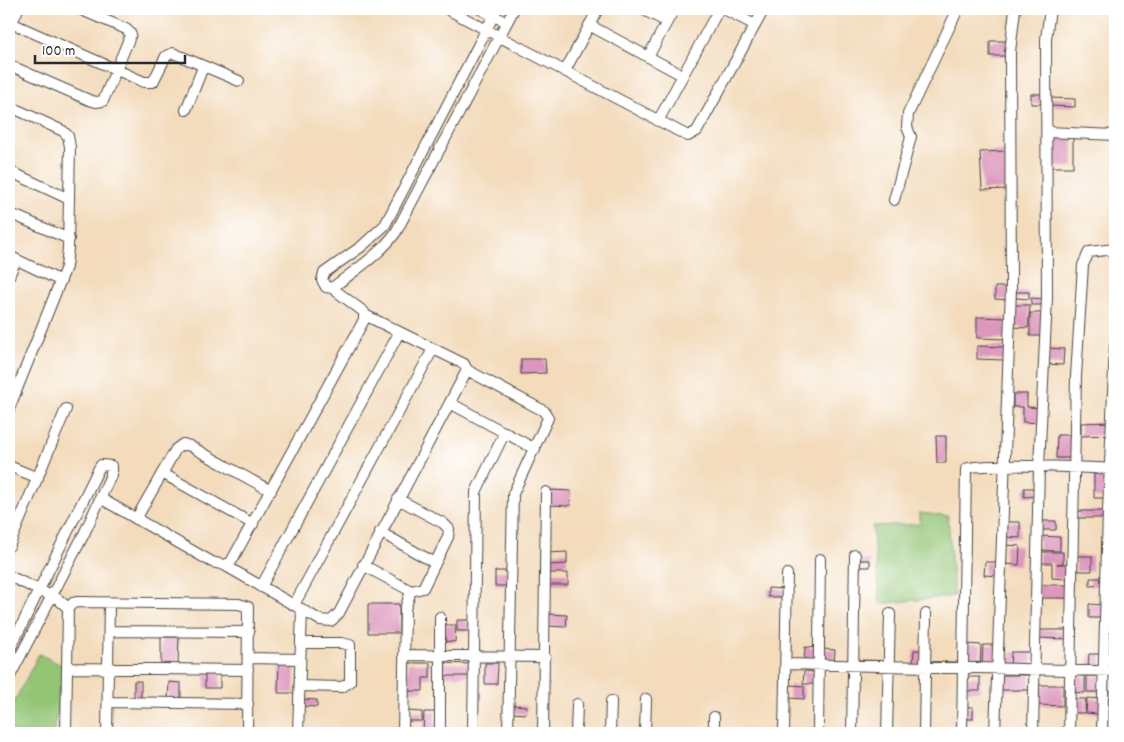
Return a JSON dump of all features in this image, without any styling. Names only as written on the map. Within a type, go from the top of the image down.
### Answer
[{"type":"street","points":[[18,9],[10,25],[144,82],[153,82],[166,56],[172,53],[239,81]]},
{"type":"street","points":[[9,65],[96,102],[104,101],[131,34],[126,29],[80,9]]},
{"type":"street","points":[[447,9],[688,136],[697,131],[764,9]]},
{"type":"street","points":[[480,9],[495,12],[507,22]]},
{"type":"street","points":[[332,288],[388,242],[396,232],[514,9]]},
{"type":"street","points":[[565,71],[598,9]]},
{"type":"street","points":[[642,9],[667,22]]},
{"type":"street","points":[[648,57],[674,9]]},
{"type":"street","points":[[658,121],[718,9]]},
{"type":"street","points":[[724,9],[755,25]]},
{"type":"street","points":[[894,200],[912,137],[907,127],[908,114],[958,9]]},
{"type":"street","points":[[996,733],[1011,288],[1010,52],[1015,9]]},
{"type":"street","points":[[1033,733],[1040,467],[1047,298],[1046,39],[1050,9]]},
{"type":"street","points":[[495,12],[385,226],[322,276],[326,287],[332,288],[364,312],[365,315],[464,364],[467,370],[548,414],[548,423],[513,494],[508,733]]},
{"type":"street","points":[[589,25],[682,76]]},
{"type":"street","points":[[186,110],[203,67]]},
{"type":"street","points":[[9,108],[63,131],[68,136],[70,147],[66,267],[9,409]]},
{"type":"street","points":[[1047,132],[1115,135]]},
{"type":"street","points":[[9,171],[69,199]]},
{"type":"street","points":[[9,213],[68,239]]},
{"type":"street","points":[[1069,733],[1076,376],[1083,265],[1089,252],[1115,249]]},
{"type":"street","points":[[9,276],[12,258],[61,281]]},
{"type":"street","points":[[224,565],[234,559],[365,315]]},
{"type":"street","points":[[261,587],[400,333]]},
{"type":"street","points":[[1102,733],[1103,671],[1113,469],[1115,345]]},
{"type":"street","points":[[298,733],[301,643],[298,607],[433,349]]},
{"type":"street","points":[[100,498],[212,562],[224,565],[320,620],[331,621],[338,613],[467,370]]},
{"type":"street","points":[[450,403],[536,449]]},
{"type":"street","points":[[9,546],[66,409]]},
{"type":"street","points":[[473,733],[476,492],[505,432]]},
{"type":"street","points":[[136,519],[176,449],[187,445],[271,491]]},
{"type":"street","points":[[9,651],[98,470],[101,465],[111,466],[113,470],[84,534],[9,678]]},
{"type":"street","points":[[9,466],[38,478]]},
{"type":"street","points":[[962,733],[966,468],[971,466],[1004,466],[1113,469]]},
{"type":"street","points":[[162,473],[253,524]]},
{"type":"street","points":[[543,733],[546,492]]},
{"type":"street","points":[[363,565],[411,591],[423,588],[448,537],[449,529],[443,523],[398,499]]},
{"type":"street","points":[[380,532],[435,563]]},
{"type":"street","points":[[852,733],[855,556]]},
{"type":"street","points":[[818,733],[820,559]]},
{"type":"street","points":[[784,733],[787,574]]},
{"type":"street","points":[[9,576],[52,596],[68,608]]},
{"type":"street","points":[[403,733],[405,609],[411,591]]},
{"type":"street","points":[[66,733],[68,608],[73,603],[245,605],[249,610],[247,733]]},
{"type":"street","points":[[107,733],[110,603]]},
{"type":"street","points":[[887,733],[890,614]]},
{"type":"street","points":[[924,733],[926,614]]},
{"type":"street","points":[[440,617],[440,733]]},
{"type":"street","points":[[109,631],[249,632]]},
{"type":"street","points":[[300,686],[342,687],[347,685],[350,677],[350,645],[341,643],[301,643]]},
{"type":"street","points":[[404,654],[545,657]]},
{"type":"street","points":[[249,658],[300,659]]},
{"type":"street","points":[[786,664],[997,670],[1115,671]]},
{"type":"street","points":[[67,668],[248,670]]},
{"type":"street","points":[[645,733],[646,699]]},
{"type":"street","points":[[610,733],[611,701]]},
{"type":"street","points":[[108,702],[248,704]]},
{"type":"street","points":[[576,733],[578,704]]},
{"type":"street","points":[[714,717],[714,733]]},
{"type":"green space","points":[[919,513],[948,516],[954,596],[880,604],[872,526],[921,524]]},
{"type":"green space","points":[[39,654],[67,668],[53,733],[9,733],[9,712]]},
{"type":"building","points":[[990,41],[1008,41],[1008,56],[990,56]]},
{"type":"building","points":[[1031,94],[1045,94],[1045,104],[1031,104]]},
{"type":"building","points":[[1051,98],[1075,99],[1075,107],[1050,106]]},
{"type":"building","points":[[1050,137],[1073,138],[1073,167],[1050,167]]},
{"type":"building","points":[[1009,151],[1010,189],[982,190],[980,152]]},
{"type":"building","points":[[995,287],[1010,287],[1009,300],[995,299]]},
{"type":"building","points":[[1016,292],[1029,292],[1029,299],[1016,298]]},
{"type":"building","points":[[1031,298],[1043,299],[1043,305],[1031,305]]},
{"type":"building","points":[[1015,305],[1030,305],[1028,328],[1014,327]]},
{"type":"building","points":[[1030,313],[1043,313],[1043,336],[1030,336]]},
{"type":"building","points":[[977,317],[1006,318],[1006,339],[977,338]]},
{"type":"building","points":[[977,346],[1005,347],[1004,360],[977,359]]},
{"type":"building","points":[[1047,348],[1064,349],[1063,365],[1046,364]]},
{"type":"building","points":[[521,359],[545,359],[546,373],[521,374]]},
{"type":"building","points":[[1013,394],[1027,394],[1027,407],[1042,408],[1042,423],[1023,422],[1023,407],[1013,407]]},
{"type":"building","points":[[1111,422],[1111,435],[1081,436],[1081,423]]},
{"type":"building","points":[[1057,435],[1073,435],[1073,458],[1056,458]]},
{"type":"building","points":[[936,436],[946,436],[946,463],[937,463]]},
{"type":"building","points":[[1094,474],[1107,474],[1107,498],[1094,498]]},
{"type":"building","points":[[1024,488],[1037,488],[1038,496],[1024,497]]},
{"type":"building","points":[[550,490],[571,491],[570,506],[550,505]]},
{"type":"building","points":[[1078,511],[1105,511],[1105,518],[1078,518]]},
{"type":"building","points":[[1040,521],[1056,521],[1056,530],[1040,530]]},
{"type":"building","points":[[1006,522],[1020,522],[1020,538],[1005,537]]},
{"type":"building","points":[[1039,536],[1060,537],[1060,551],[1039,550]]},
{"type":"building","points":[[1005,545],[1020,546],[1019,565],[1004,564]]},
{"type":"building","points":[[567,552],[567,564],[548,565],[547,553]]},
{"type":"building","points":[[1039,552],[1063,552],[1063,563],[1057,564],[1069,564],[1068,579],[1052,578],[1052,563],[1039,563]]},
{"type":"building","points":[[1076,556],[1092,556],[1092,571],[1076,571]]},
{"type":"building","points":[[860,560],[870,560],[870,567],[860,567]]},
{"type":"building","points":[[985,562],[998,562],[997,576],[984,575]]},
{"type":"building","points":[[495,571],[508,571],[508,586],[495,586]]},
{"type":"building","points":[[547,573],[568,573],[568,585],[547,585]]},
{"type":"building","points":[[1090,578],[1104,578],[1104,585],[1090,586]]},
{"type":"building","points":[[1038,585],[1068,585],[1068,598],[1038,598]]},
{"type":"building","points":[[768,588],[784,589],[784,597],[768,597]]},
{"type":"building","points":[[368,604],[399,604],[399,633],[368,633]]},
{"type":"building","points":[[1089,604],[1104,605],[1104,618],[1089,618]]},
{"type":"building","points":[[547,614],[567,615],[566,627],[546,626]]},
{"type":"building","points":[[457,620],[470,620],[469,631],[457,631]]},
{"type":"building","points":[[442,625],[456,625],[455,642],[441,641]]},
{"type":"building","points":[[1037,630],[1066,630],[1066,639],[1037,638]]},
{"type":"building","points":[[161,637],[179,637],[178,665],[161,665]]},
{"type":"building","points":[[967,644],[981,645],[980,667],[966,666]]},
{"type":"building","points":[[983,645],[996,645],[995,667],[982,666]]},
{"type":"building","points":[[805,647],[817,648],[816,662],[804,661]]},
{"type":"building","points":[[823,649],[835,650],[834,663],[822,663]]},
{"type":"building","points":[[914,650],[922,650],[922,665],[913,665]]},
{"type":"building","points":[[1011,652],[1032,652],[1032,669],[1010,669]]},
{"type":"building","points":[[1089,654],[1101,654],[1101,668],[1088,668]]},
{"type":"building","points":[[279,663],[295,664],[294,693],[278,693]]},
{"type":"building","points":[[408,663],[430,663],[430,678],[423,678],[423,691],[408,691]]},
{"type":"building","points":[[442,663],[470,664],[470,676],[442,676]]},
{"type":"building","points":[[485,663],[498,663],[497,684],[485,684]]},
{"type":"building","points":[[205,670],[220,671],[220,688],[205,688]]},
{"type":"building","points":[[804,671],[817,672],[817,684],[803,684]]},
{"type":"building","points":[[1001,675],[1030,675],[1030,690],[1001,690]]},
{"type":"building","points":[[1071,675],[1085,676],[1085,693],[1070,692]]},
{"type":"building","points":[[1087,676],[1101,676],[1101,692],[1087,692]]},
{"type":"building","points":[[967,677],[980,677],[980,691],[967,691]]},
{"type":"building","points":[[134,681],[141,681],[141,698],[134,698]]},
{"type":"building","points":[[169,682],[181,683],[181,699],[168,699]]},
{"type":"building","points":[[790,685],[804,686],[804,699],[789,698]]},
{"type":"building","points":[[1038,685],[1063,685],[1063,706],[1038,705]]},
{"type":"building","points":[[1106,691],[1115,691],[1115,714],[1105,713]]},
{"type":"building","points":[[1087,698],[1101,699],[1101,714],[1086,713]]},
{"type":"building","points":[[301,699],[317,700],[317,707],[301,706]]},
{"type":"building","points":[[1071,699],[1086,699],[1085,713],[1071,713]]},
{"type":"building","points":[[512,705],[527,706],[526,714],[512,713]]},
{"type":"building","points":[[965,707],[973,707],[973,719],[966,719]]},
{"type":"building","points":[[408,711],[422,712],[422,721],[407,721]]},
{"type":"building","points":[[424,712],[435,712],[437,733],[423,733]]}]
